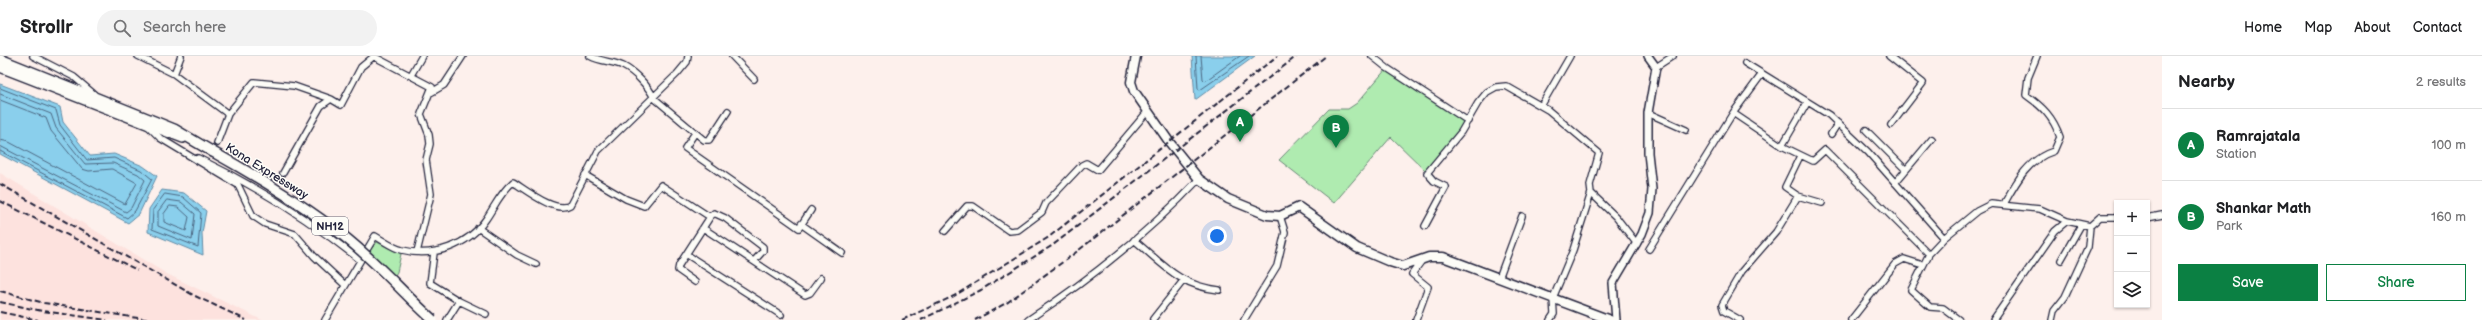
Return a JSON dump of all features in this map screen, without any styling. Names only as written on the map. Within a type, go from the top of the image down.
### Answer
[{"type":"highway","name":"Kona Expressway","points":[[0,59],[174,129],[275,187],[342,234],[393,280],[433,320]]},
{"type":"highway","name":"Kona Expressway","points":[[0,67],[147,125],[194,141]]},
{"type":"main road","points":[[1136,56],[1131,82],[1147,112],[1199,179],[1228,199],[1267,215],[1280,216],[1299,206],[1334,232],[1373,255],[1403,266],[1423,259],[1443,257],[1610,320]]},
{"type":"street","points":[[33,56],[74,77],[100,99]]},
{"type":"street","points":[[138,56],[174,74],[228,114]]},
{"type":"street","points":[[174,74],[181,56]]},
{"type":"street","points":[[217,143],[228,114],[254,82],[294,86],[331,99],[341,105],[361,67],[373,56],[411,75],[432,87],[432,92],[421,114],[429,135],[430,144],[426,160],[431,194],[417,252]]},
{"type":"street","points":[[411,75],[422,56]]},
{"type":"street","points":[[432,92],[444,86],[463,56]]},
{"type":"street","points":[[590,56],[597,60],[624,66],[651,90],[654,98],[704,140],[709,140],[728,111]]},
{"type":"street","points":[[325,320],[375,236],[402,250],[434,253],[447,250],[466,238],[485,221],[504,190],[512,182],[556,208],[565,209],[570,206],[598,151],[677,74],[687,62],[688,56]]},
{"type":"street","points":[[732,56],[754,79]]},
{"type":"street","points":[[1372,56],[1386,68],[1468,121]]},
{"type":"street","points":[[1541,106],[1570,56]]},
{"type":"street","points":[[1616,320],[1613,283],[1637,244],[1650,213],[1652,189],[1648,153],[1648,113],[1656,67],[1648,56]]},
{"type":"street","points":[[1656,67],[1673,56]]},
{"type":"street","points":[[1889,56],[1923,83],[1891,125]]},
{"type":"street","points":[[2004,204],[2028,166],[2045,154],[2054,151],[2060,137],[2055,124],[2044,108],[2026,95],[2028,78],[2037,56]]},
{"type":"street","points":[[1745,63],[1807,103],[1829,115],[1895,182],[1944,238]]},
{"type":"street","points":[[1649,249],[1733,113],[1762,74]]},
{"type":"street","points":[[1425,226],[1446,187],[1434,181],[1427,173],[1468,121],[1478,103],[1488,92],[1496,87],[1506,86],[1541,106],[1598,153],[1590,185],[1591,193],[1573,250],[1553,298],[1554,314],[1550,320]]},
{"type":"street","points":[[283,173],[321,106],[331,99]]},
{"type":"street","points":[[1782,146],[1807,103]]},
{"type":"street","points":[[945,231],[967,206],[973,206],[1010,230],[1018,230],[1042,212],[1046,203],[1086,163],[1098,170],[1147,112]]},
{"type":"street","points":[[1648,113],[1686,130]]},
{"type":"street","points":[[1733,113],[1782,146],[1800,156],[1813,161],[1825,150],[1929,254]]},
{"type":"street","points":[[1831,134],[1838,123]]},
{"type":"street","points":[[147,125],[160,138],[238,185],[253,216],[265,224],[295,234],[314,256],[345,285]]},
{"type":"street","points":[[1866,130],[1906,170]]},
{"type":"street","points":[[696,133],[685,148],[799,228],[811,210]]},
{"type":"street","points":[[1895,182],[1932,139]]},
{"type":"street","points":[[183,152],[270,197],[322,230],[360,260]]},
{"type":"street","points":[[1800,156],[1785,187],[1798,196],[1822,202]]},
{"type":"street","points":[[585,175],[626,199],[644,206],[661,185],[710,217]]},
{"type":"street","points":[[1028,320],[1054,303],[1134,240],[1199,179]]},
{"type":"street","points":[[1591,193],[1616,217],[1637,244]]},
{"type":"street","points":[[1740,320],[1724,311],[1722,305],[1742,271],[1776,232],[1798,196]]},
{"type":"street","points":[[1959,320],[1943,308],[1930,307],[1911,292],[1929,254],[1944,238],[1977,211],[1991,204],[2004,204],[2040,209],[2067,221],[2090,226]]},
{"type":"street","points":[[695,282],[678,270],[686,254],[714,213],[725,218],[763,247],[763,251],[754,261]]},
{"type":"street","points":[[2150,217],[2162,215]]},
{"type":"street","points":[[1244,320],[1277,266],[1285,232],[1280,216]]},
{"type":"street","points":[[1500,278],[1522,216]]},
{"type":"street","points":[[2052,320],[2054,311],[2065,297],[2088,247],[2090,226],[2100,217],[2114,218]]},
{"type":"street","points":[[1993,320],[2046,242],[2055,231],[2067,221]]},
{"type":"street","points":[[802,224],[842,253]]},
{"type":"street","points":[[2061,260],[2081,224]]},
{"type":"street","points":[[478,228],[517,255],[536,264]]},
{"type":"street","points":[[703,228],[805,295],[810,293],[821,278]]},
{"type":"street","points":[[1134,240],[1183,281],[1206,289],[1219,290]]},
{"type":"street","points":[[434,253],[430,283],[459,301],[486,314]]},
{"type":"street","points":[[686,254],[781,315]]},
{"type":"street","points":[[1416,320],[1428,287],[1412,274],[1423,259]]},
{"type":"street","points":[[1851,320],[1895,264],[1904,259],[1923,265]]},
{"type":"street","points":[[1153,319],[1183,281]]},
{"type":"street","points":[[447,320],[459,301]]},
{"type":"shaded area","points":[[0,173],[167,274],[262,320],[0,320]]},
{"type":"green space","points":[[1387,68],[1466,121],[1426,171],[1391,137],[1334,203],[1279,160],[1329,109],[1348,109],[1357,103]]},
{"type":"green space","points":[[377,242],[401,254],[397,272],[393,278],[367,254]]},
{"type":"water","points":[[1192,56],[1255,56],[1195,100]]},
{"type":"water","points":[[0,84],[60,107],[63,122],[90,156],[114,154],[143,166],[157,176],[139,214],[128,223],[0,154]]},
{"type":"water","points":[[162,190],[184,193],[206,211],[202,233],[203,255],[148,232],[149,209]]},
{"type":"railway","points":[[902,320],[954,296],[1049,237],[1277,56]]},
{"type":"railway","points":[[921,320],[981,290],[1053,245],[1297,56]]},
{"type":"railway","points":[[975,320],[1008,302],[1075,253],[1326,56]]},
{"type":"railway","points":[[0,184],[193,295],[246,320]]},
{"type":"railway","points":[[0,201],[137,270]]},
{"type":"railway","points":[[0,291],[44,303],[150,320]]},
{"type":"railway","points":[[0,302],[42,311],[107,320]]},
{"type":"railway","points":[[0,312],[38,320]]},
{"type":"place","name":"Ramrajatala","points":[[1240,142]]},
{"type":"place","name":"Shankar Math","points":[[1336,148]]}]
